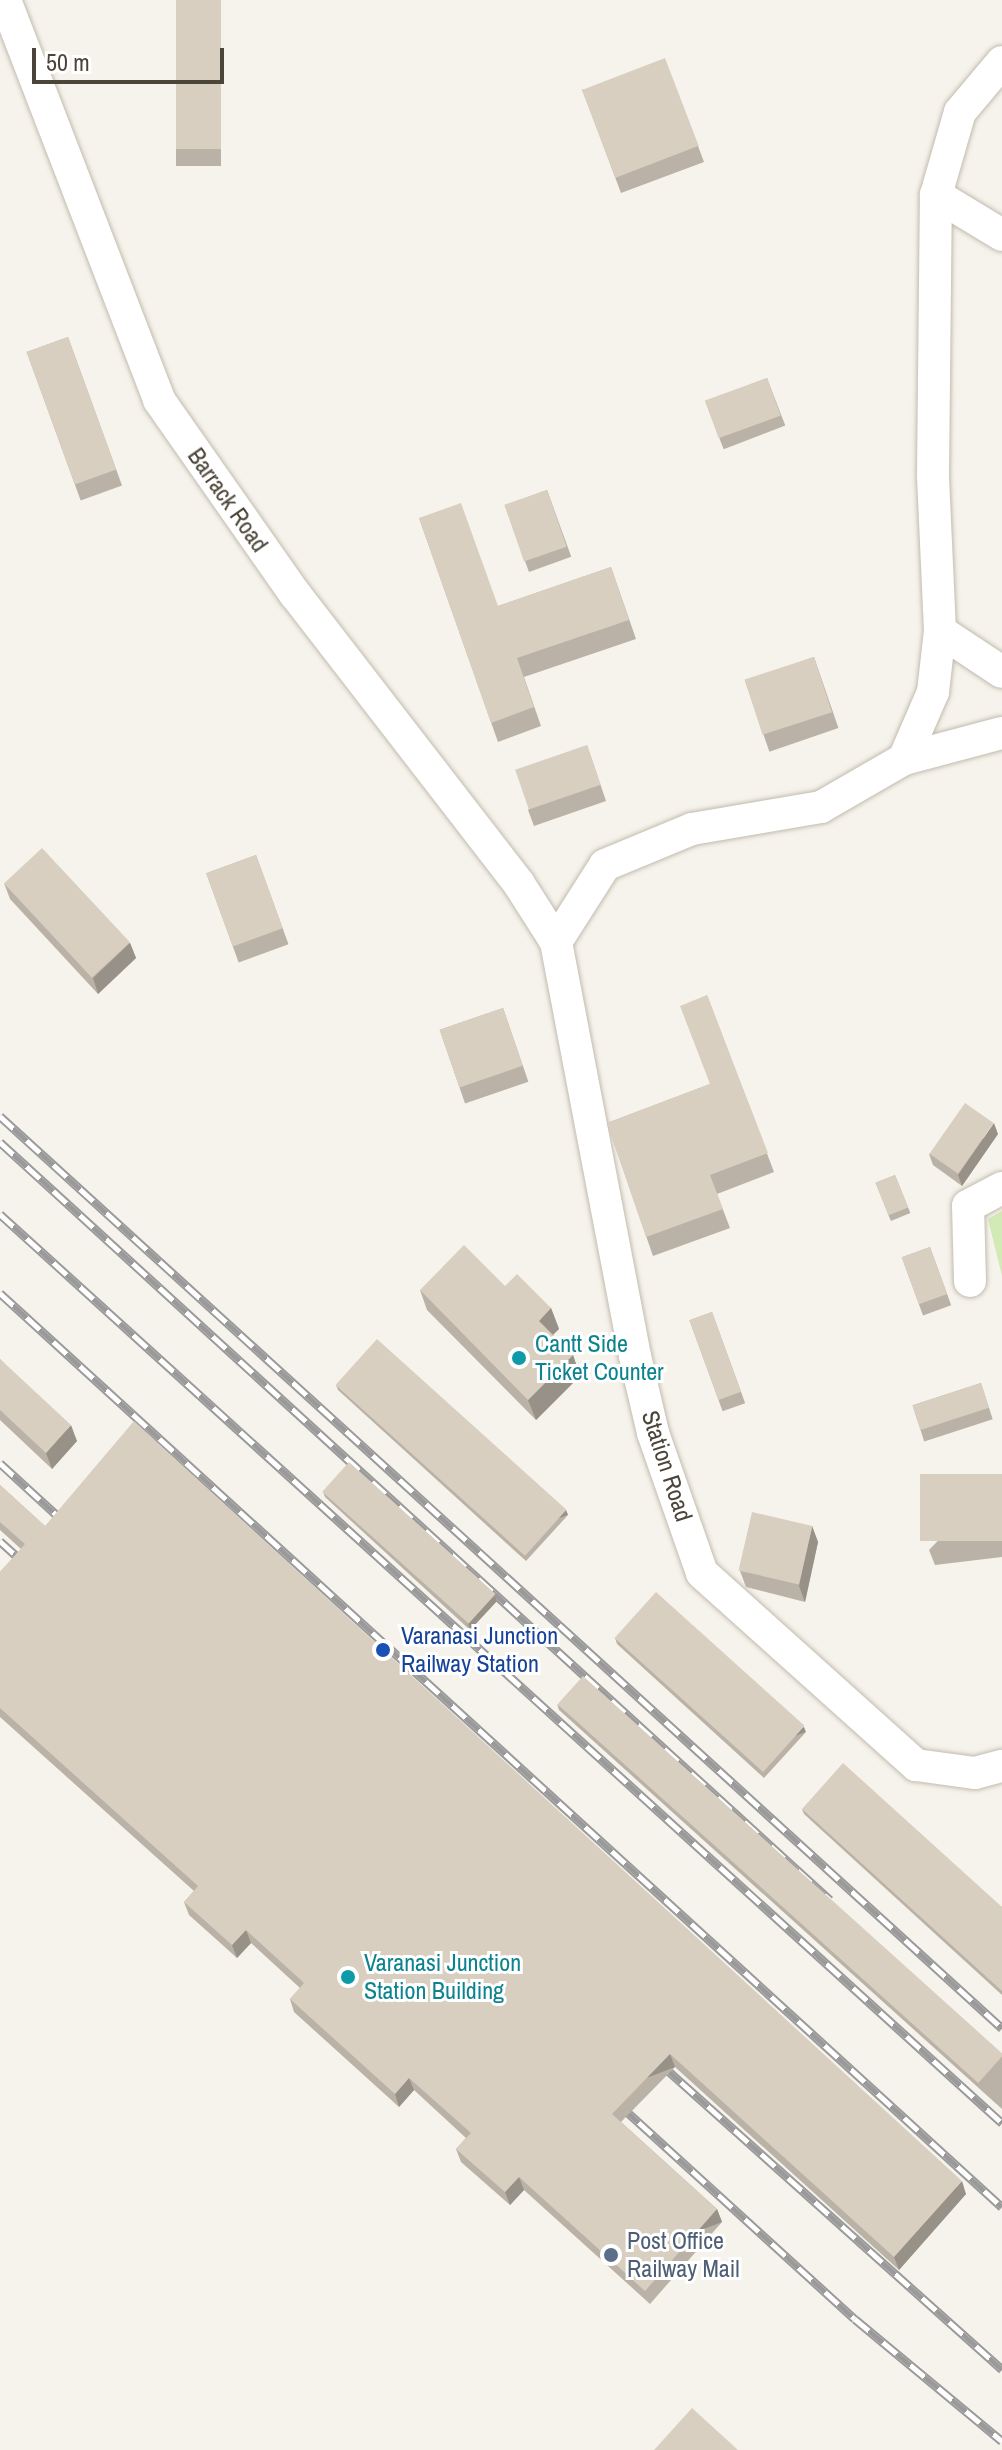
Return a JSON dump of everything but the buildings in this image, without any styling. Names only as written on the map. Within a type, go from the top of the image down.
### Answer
[{"type":"street","name":"Barrack Road","points":[[5,0],[159,400],[268,557],[519,884],[556,942]]},
{"type":"street","points":[[904,759],[933,692],[940,631],[933,474],[936,195],[960,112],[1002,62]]},
{"type":"street","points":[[936,195],[1002,235]]},
{"type":"street","points":[[940,631],[1002,672]]},
{"type":"street","points":[[556,942],[605,865],[692,829],[821,807],[904,759],[1002,733]]},
{"type":"street","name":"Station Road","points":[[556,942],[635,1356],[653,1433],[702,1573],[916,1765],[975,1773],[1002,1766]]},
{"type":"street","points":[[970,1281],[968,1206],[1002,1188]]},
{"type":"green space","points":[[1002,1211],[1002,1276],[988,1219]]},
{"type":"railway","points":[[0,1116],[1002,2028]]},
{"type":"railway","points":[[0,1142],[830,1900]]},
{"type":"railway","points":[[0,1214],[1002,2123]]},
{"type":"railway","points":[[0,1293],[1002,2207]]},
{"type":"railway","points":[[0,1463],[71,1528]]},
{"type":"railway","points":[[0,1541],[32,1570]]},
{"type":"railway","points":[[654,2058],[1002,2369]]},
{"type":"railway","points":[[612,2098],[855,2319],[1002,2441]]},
{"type":"place","name":"Cantt Side Ticket Counter","points":[[519,1358]]},
{"type":"place","name":"Varanasi Junction Railway Station","points":[[383,1650]]},
{"type":"place","name":"Varanasi Junction Station Building","points":[[348,1977]]},
{"type":"place","name":"Post Office Railway Mail","points":[[611,2255]]}]
